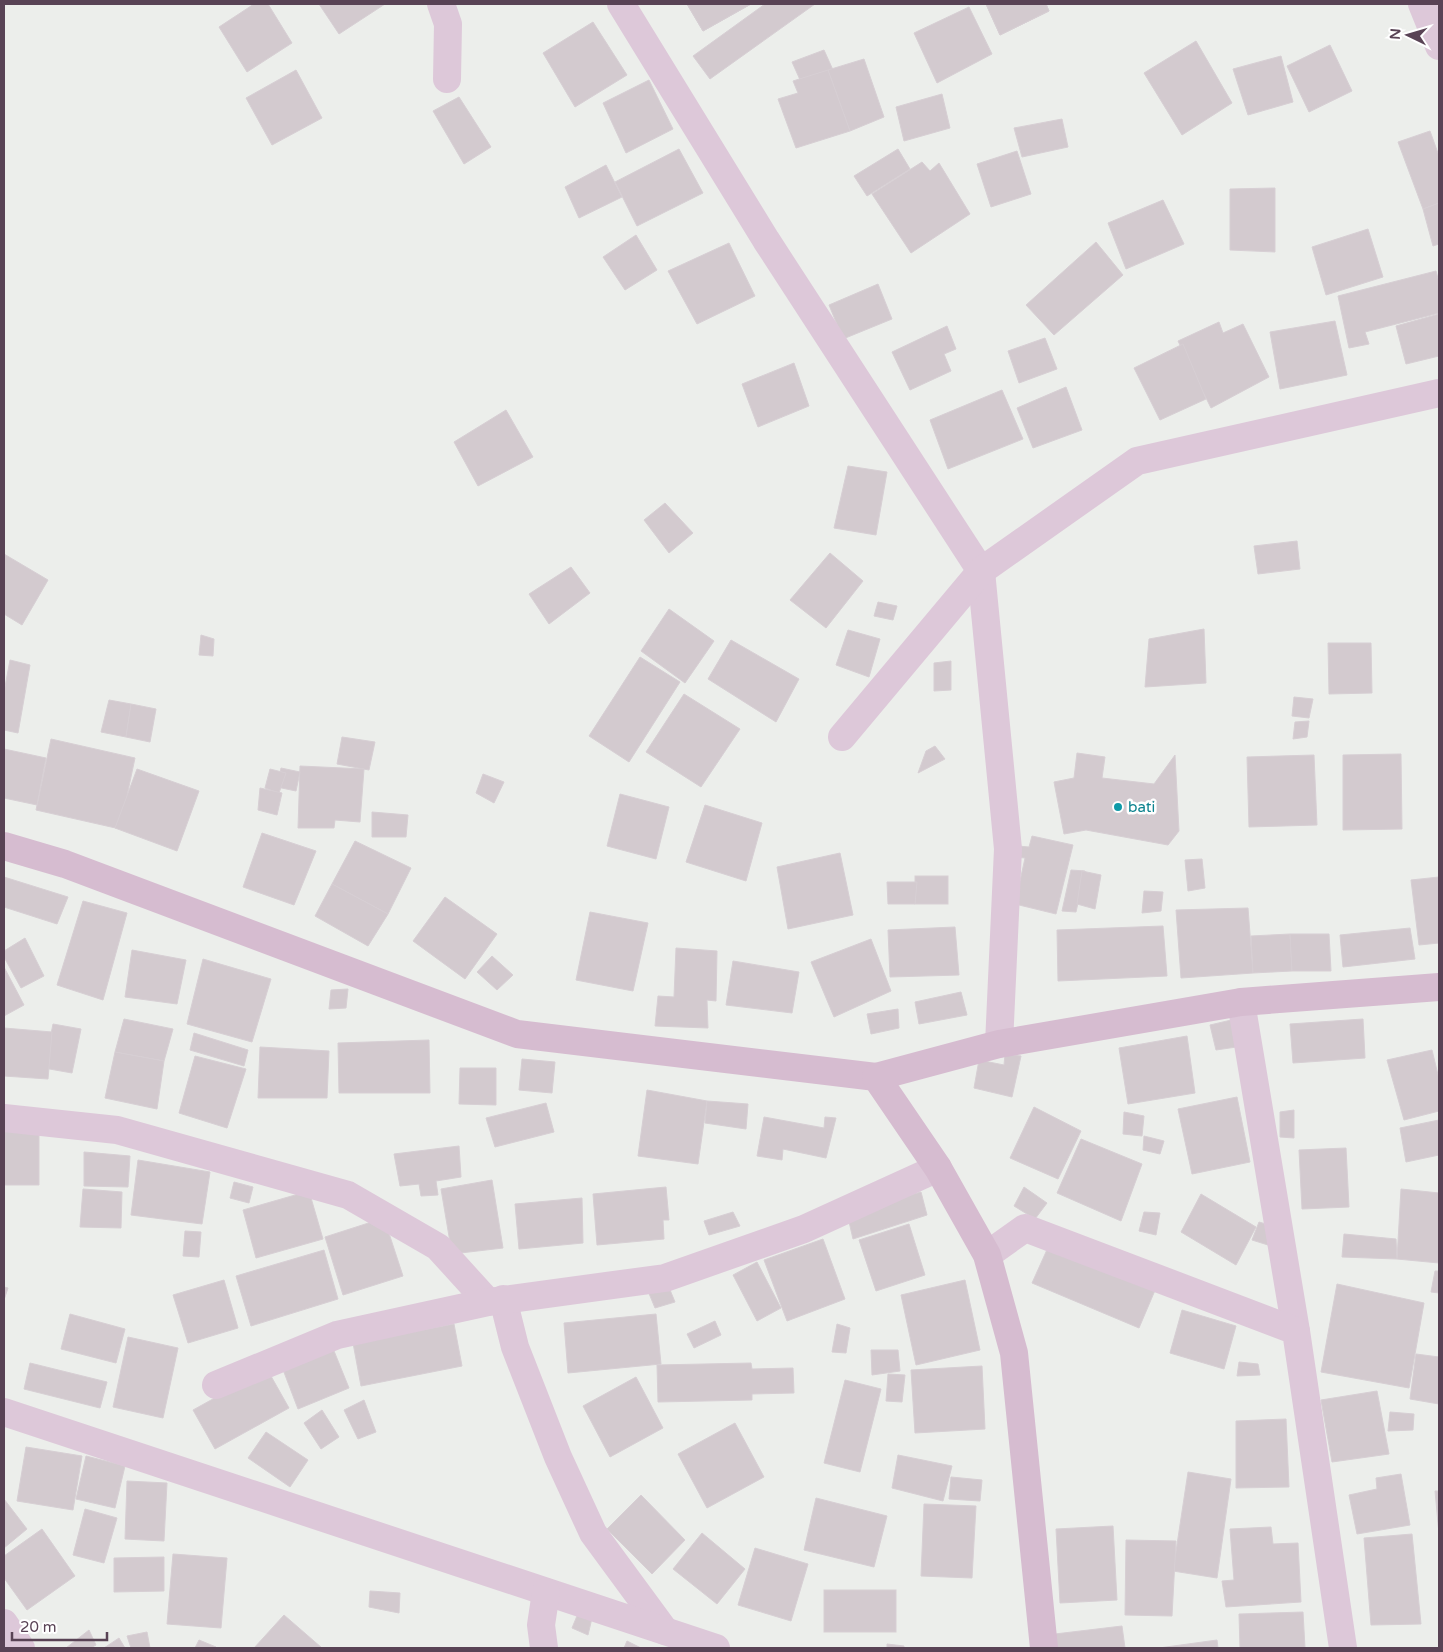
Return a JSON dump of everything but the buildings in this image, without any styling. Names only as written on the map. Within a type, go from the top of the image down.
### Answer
[{"type":"street","points":[[441,4],[448,24],[447,79]]},
{"type":"street","points":[[621,4],[766,240],[981,572],[1008,849],[999,1044]]},
{"type":"street","points":[[1422,4],[1439,46]]},
{"type":"street","points":[[842,737],[981,572],[1137,461],[1439,393]]},
{"type":"street","points":[[4,846],[65,864],[517,1034],[876,1078],[999,1044],[1241,1002],[1439,987]]},
{"type":"street","points":[[1241,1002],[1296,1331],[1343,1648]]},
{"type":"street","points":[[876,1078],[938,1168],[986,1255],[1014,1353],[1044,1648]]},
{"type":"street","points":[[4,1118],[118,1130],[348,1195],[438,1247],[496,1300],[558,1456],[592,1534],[665,1632]]},
{"type":"street","points":[[216,1384],[337,1335],[496,1300],[665,1278],[804,1229],[938,1168]]},
{"type":"street","points":[[986,1255],[1025,1228],[1296,1331]]},
{"type":"street","points":[[4,1412],[716,1648]]},
{"type":"street","points":[[544,1648],[541,1625],[546,1592]]},
{"type":"street","points":[[4,1623],[21,1648]]},
{"type":"place","name":"bati","points":[[1118,807]]}]
